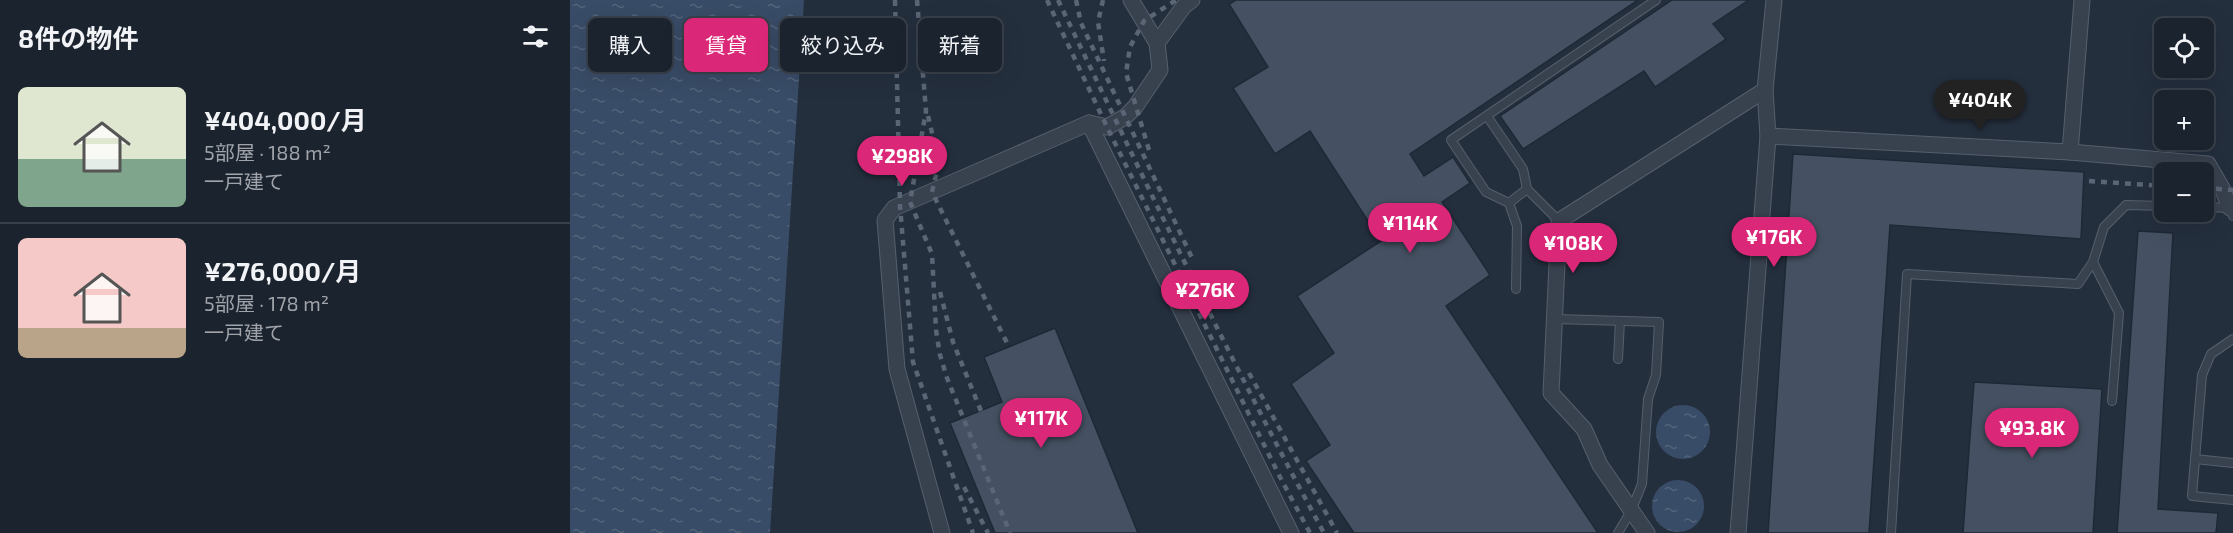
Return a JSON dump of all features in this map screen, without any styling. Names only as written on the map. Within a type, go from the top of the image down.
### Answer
[{"type":"street","points":[[942,533],[897,369],[885,220],[894,208],[1089,123],[1107,127],[1125,117],[1136,107],[1160,70],[1156,43],[1131,0]]},
{"type":"street","points":[[1156,43],[1184,6],[1192,0]]},
{"type":"street","points":[[1738,533],[1768,136],[1765,90],[1774,0]]},
{"type":"street","points":[[2070,152],[2082,0]]},
{"type":"street","points":[[1647,533],[1600,465],[1584,429],[1551,393],[1559,221],[1765,90]]},
{"type":"street","points":[[1089,123],[1291,533]]},
{"type":"street","points":[[1768,136],[2070,152],[2208,164],[2231,212]]},
{"type":"lane","points":[[1516,289],[1517,226],[1509,203],[1486,192],[1451,140],[1656,0]]},
{"type":"lane","points":[[1487,116],[1523,169],[1527,189],[1559,221]]},
{"type":"lane","points":[[1509,203],[1527,189]]},
{"type":"lane","points":[[1891,533],[1907,274],[2078,284],[2093,262],[2104,227],[2126,204],[2154,205]]},
{"type":"lane","points":[[2214,209],[2231,212]]},
{"type":"lane","points":[[2093,262],[2119,313],[2112,401]]},
{"type":"lane","points":[[1554,319],[1659,322],[1656,375],[1648,399],[1642,484],[1631,511],[1618,533]]},
{"type":"lane","points":[[1618,359],[1620,321]]},
{"type":"lane","points":[[2233,339],[2211,354],[2202,375],[2192,496],[2233,500]]},
{"type":"lane","points":[[2195,459],[2233,463]]},
{"type":"water","points":[[570,0],[804,0],[803,18],[780,18],[780,72],[799,72],[770,533],[570,533]]},
{"type":"water","points":[[1683,405],[1693,407],[1702,413],[1708,422],[1710,432],[1708,442],[1702,451],[1693,457],[1683,459],[1673,457],[1664,451],[1658,442],[1656,432],[1658,422],[1664,413],[1673,407]]},
{"type":"water","points":[[1673,480],[1683,480],[1692,484],[1700,492],[1704,506],[1700,520],[1692,528],[1683,532],[1673,532],[1664,528],[1656,520],[1652,511],[1652,501],[1656,492],[1664,484]]},
{"type":"building","points":[[1236,0],[1638,0],[1410,154],[1424,176],[1453,157],[1470,183],[1442,202],[1490,275],[1446,306],[1598,533],[1354,533],[1306,461],[1330,445],[1291,384],[1334,353],[1297,296],[1381,241],[1310,131],[1275,154],[1233,88],[1268,67],[1229,4]]},
{"type":"building","points":[[1672,0],[1749,0],[1713,24],[1726,39],[1655,87],[1644,71],[1523,149],[1500,116]]},
{"type":"building","points":[[1793,154],[2084,172],[2081,239],[1890,225],[1869,533],[1768,533]]},
{"type":"building","points":[[2138,231],[2173,233],[2158,509],[2218,513],[2216,533],[2117,533]]},
{"type":"building","points":[[1055,328],[1138,533],[995,533],[950,423],[1002,402],[984,357]]},
{"type":"building","points":[[1974,382],[2102,389],[2093,533],[1963,533]]},
{"type":"railway","points":[[895,0],[900,206],[913,362],[973,533]]},
{"type":"railway","points":[[917,0],[926,111],[910,202],[932,254],[936,330],[940,355],[947,378],[1010,533]]},
{"type":"railway","points":[[1047,0],[1107,127],[1310,533]]},
{"type":"railway","points":[[1058,0],[1221,335],[1324,533]]},
{"type":"railway","points":[[1076,0],[1081,23],[1193,260]]},
{"type":"railway","points":[[1103,0],[1098,22],[1104,61]]},
{"type":"railway","points":[[1149,150],[1126,73],[1130,47],[1144,21],[1176,0]]},
{"type":"railway","points":[[928,116],[939,162],[932,192],[1009,347]]},
{"type":"railway","points":[[2089,181],[2154,185]]},
{"type":"railway","points":[[2214,189],[2233,190]]},
{"type":"railway","points":[[940,292],[953,342],[981,411]]},
{"type":"railway","points":[[1249,373],[1337,533]]},
{"type":"railway","points":[[964,487],[988,533]]}]
